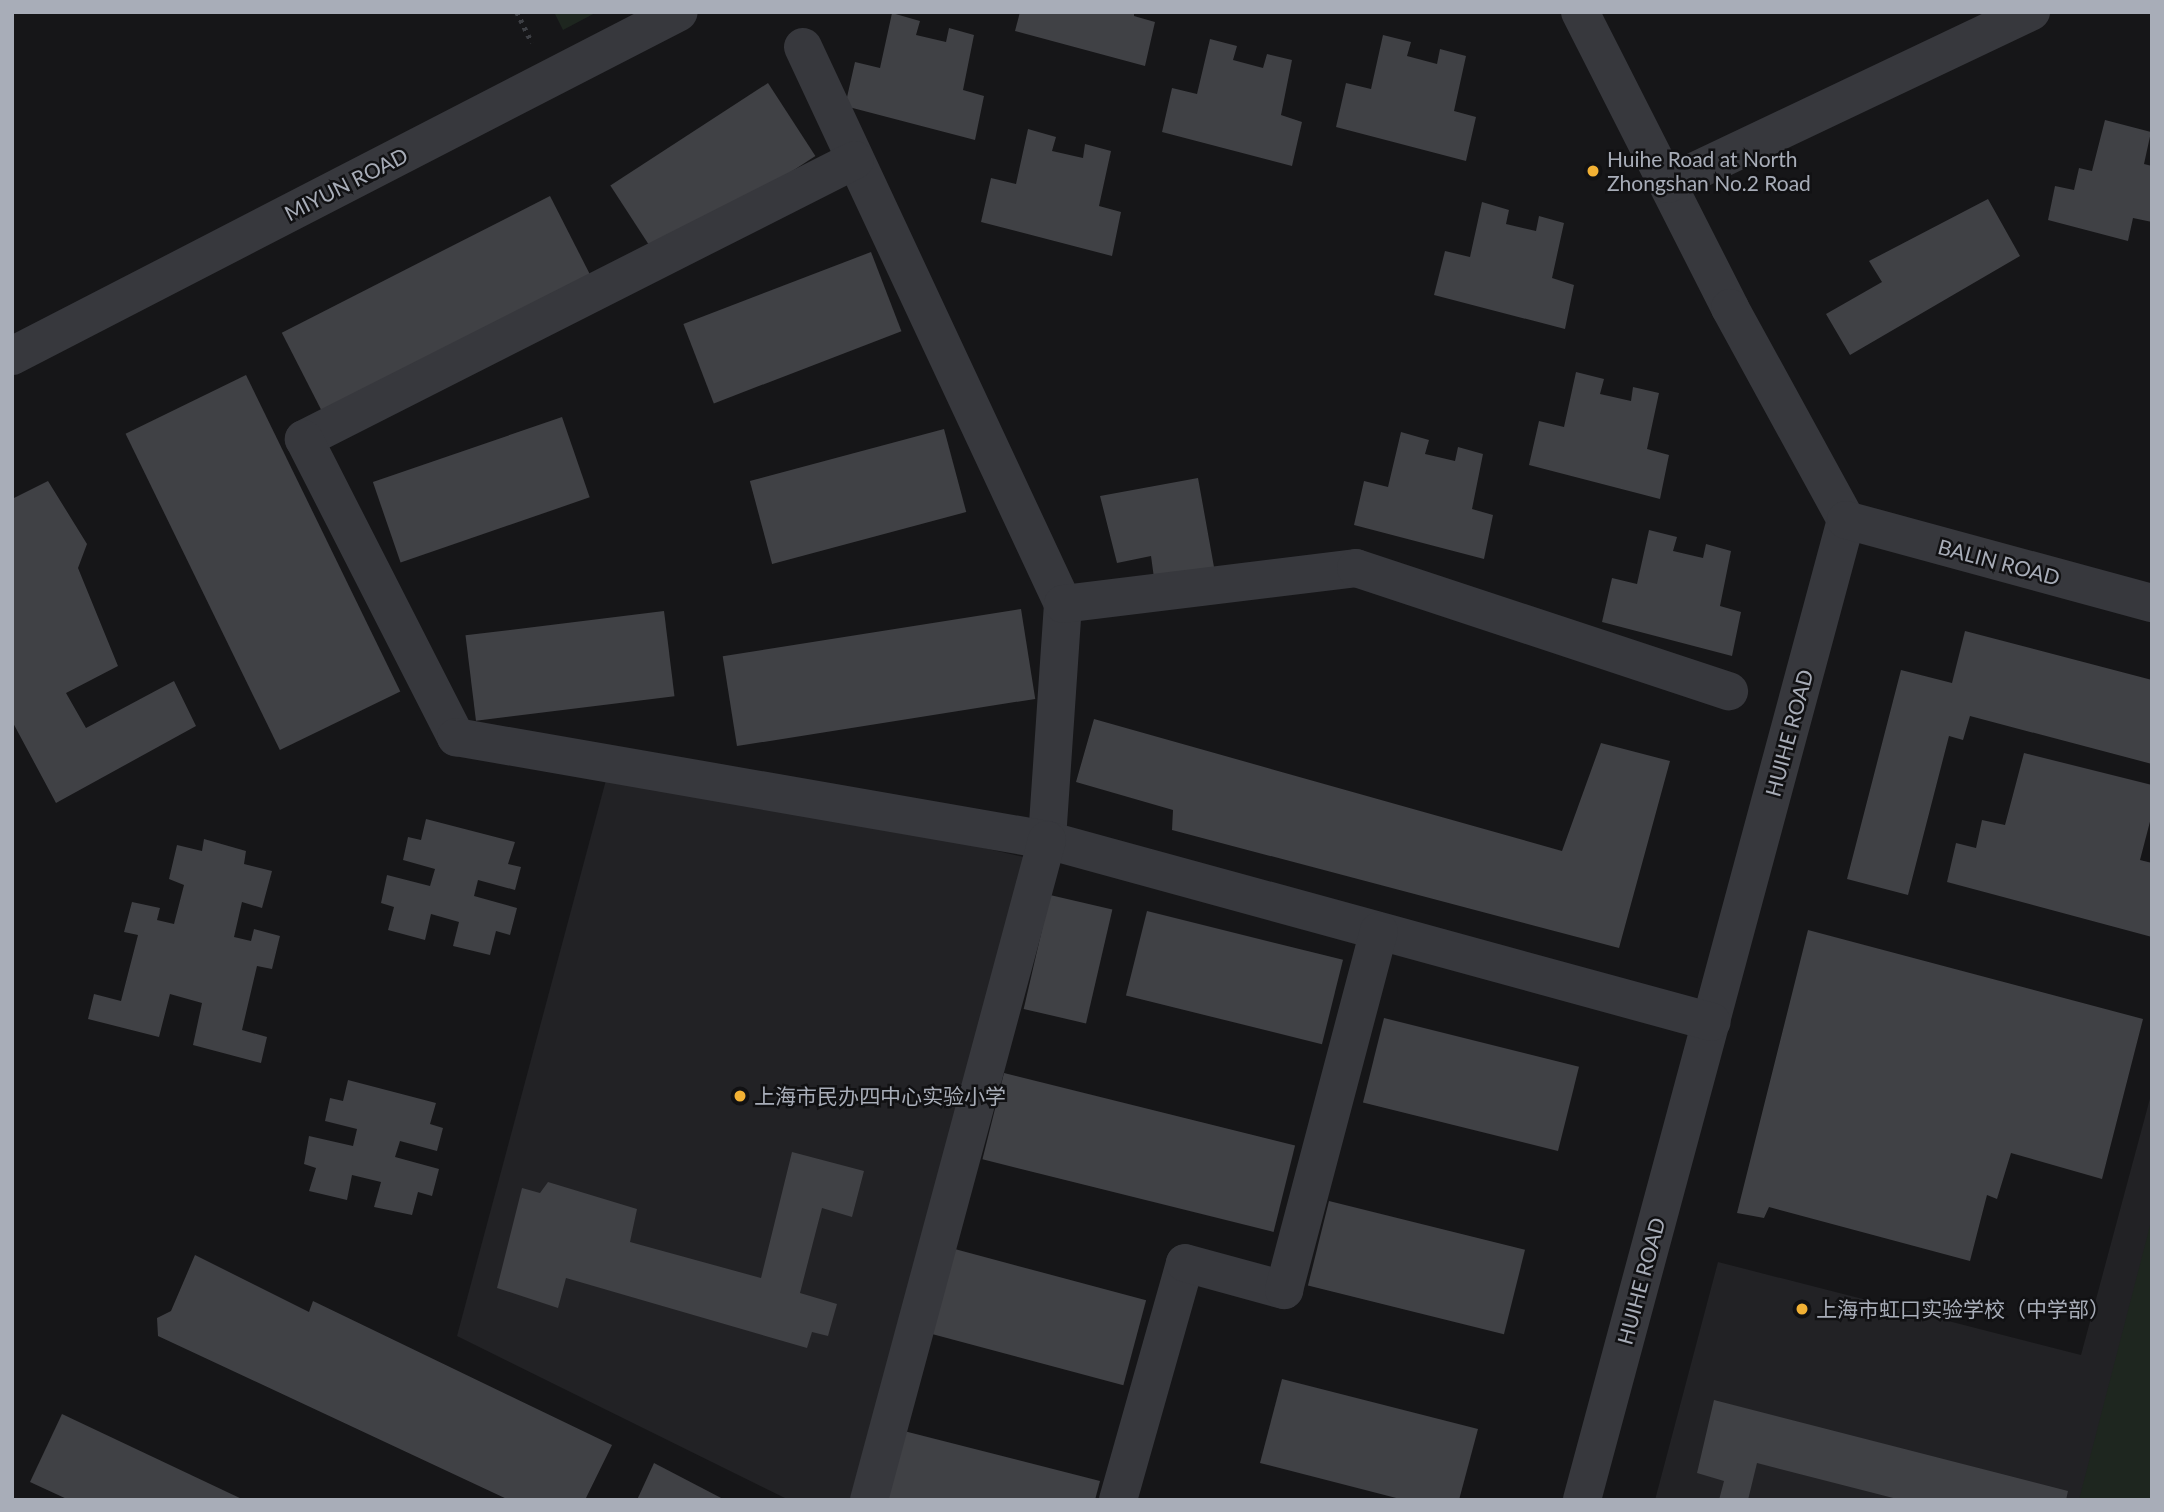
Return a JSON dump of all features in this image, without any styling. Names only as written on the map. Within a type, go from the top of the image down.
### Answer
[{"type":"street","name":"MIYUN ROAD","points":[[12,356],[679,12]]},
{"type":"street","points":[[1580,12],[1731,308],[1846,520]]},
{"type":"street","points":[[1668,184],[2031,12]]},
{"type":"street","points":[[803,47],[1063,604],[1047,840],[869,1500]]},
{"type":"street","points":[[855,160],[304,439],[456,737],[1047,840],[1712,1022]]},
{"type":"street","name":"BALIN ROAD","points":[[1846,520],[2152,603]]},
{"type":"street","name":"HUIHE ROAD","points":[[1582,1500],[1846,520]]},
{"type":"street","points":[[1063,604],[1356,568],[1729,691]]},
{"type":"street","points":[[1118,1500],[1185,1263],[1284,1290],[1379,931]]},
{"type":"shaded area","points":[[554,12],[597,12],[563,30]]},
{"type":"shaded area","name":"上海市民办四中心实验小学","points":[[606,780],[782,802],[1024,857],[850,1500],[789,1500],[457,1336]]},
{"type":"shaded area","name":"上海市虹口实验学校（中学部）","points":[[2152,1091],[2152,1500],[1655,1500],[1718,1262],[2081,1355]]},
{"type":"shaded area","points":[[2152,1218],[2152,1500],[2079,1500]]},
{"type":"building","points":[[1020,12],[1134,12],[1134,16],[1155,22],[1145,66],[1015,31]]},
{"type":"building","points":[[892,13],[920,21],[916,35],[946,42],[949,28],[974,35],[963,90],[984,96],[975,140],[845,106],[855,62],[880,68]]},
{"type":"building","points":[[1383,35],[1411,42],[1407,56],[1437,64],[1440,49],[1466,56],[1454,111],[1476,117],[1466,161],[1336,127],[1346,83],[1371,89]]},
{"type":"building","points":[[1210,39],[1237,46],[1233,60],[1263,68],[1267,54],[1292,60],[1281,115],[1302,122],[1292,166],[1162,132],[1172,88],[1197,94]]},
{"type":"building","points":[[768,83],[815,156],[658,258],[610,185]]},
{"type":"building","points":[[2105,120],[2151,132],[2144,164],[2152,166],[2152,222],[2133,218],[2128,241],[2048,220],[2055,186],[2074,190],[2079,168],[2092,171]]},
{"type":"building","points":[[1028,129],[1056,137],[1052,151],[1083,158],[1085,144],[1111,151],[1099,206],[1121,212],[1112,256],[981,222],[991,178],[1016,184]]},
{"type":"building","points":[[550,196],[592,278],[324,415],[282,333]]},
{"type":"building","points":[[1988,199],[2020,256],[1850,355],[1826,314],[1882,282],[1869,261]]},
{"type":"building","points":[[1482,202],[1509,210],[1506,224],[1536,231],[1539,216],[1564,223],[1552,278],[1574,285],[1565,329],[1434,295],[1445,251],[1470,257]]},
{"type":"building","points":[[871,252],[901,331],[714,403],[683,324]]},
{"type":"building","points":[[1576,372],[1604,379],[1600,394],[1631,401],[1633,387],[1659,393],[1647,449],[1669,455],[1660,499],[1529,465],[1539,421],[1564,427]]},
{"type":"building","points":[[246,375],[400,691],[280,750],[126,434]]},
{"type":"building","points":[[562,417],[590,497],[401,562],[373,482]]},
{"type":"building","points":[[944,429],[966,512],[772,564],[750,481]]},
{"type":"building","points":[[1401,432],[1429,440],[1425,454],[1455,461],[1458,447],[1483,454],[1472,509],[1493,515],[1484,559],[1354,525],[1364,481],[1388,487]]},
{"type":"building","points":[[1198,478],[1214,567],[1154,578],[1151,556],[1117,563],[1100,496]]},
{"type":"building","points":[[48,481],[87,544],[78,568],[118,666],[66,693],[86,728],[174,681],[196,726],[56,803],[12,721],[12,499]]},
{"type":"building","points":[[1649,530],[1677,537],[1673,551],[1703,558],[1706,544],[1731,551],[1720,606],[1741,612],[1732,656],[1602,622],[1612,578],[1637,584]]},
{"type":"building","points":[[1021,609],[1035,699],[737,746],[723,656]]},
{"type":"building","points":[[664,611],[674,696],[476,721],[465,635]]},
{"type":"building","points":[[1965,631],[2152,680],[2152,764],[1970,716],[1963,740],[1949,736],[1908,895],[1847,879],[1901,670],[1952,683]]},
{"type":"building","points":[[1094,719],[1562,851],[1601,743],[1670,761],[1619,948],[1172,830],[1173,810],[1076,782]]},
{"type":"building","points":[[2024,753],[2152,785],[2152,814],[2140,860],[2152,863],[2152,937],[1947,882],[1956,843],[1976,848],[1982,820],[2005,825]]},
{"type":"building","points":[[426,819],[515,842],[508,864],[521,867],[515,890],[478,880],[474,896],[517,908],[510,935],[496,931],[490,955],[453,946],[459,922],[431,914],[425,940],[388,930],[394,907],[381,903],[387,875],[430,886],[435,869],[403,860],[408,837],[421,840]]},
{"type":"building","points":[[204,839],[246,851],[244,864],[272,871],[262,908],[242,902],[234,937],[251,941],[254,929],[280,936],[272,969],[257,966],[242,1030],[267,1037],[261,1063],[193,1045],[202,1003],[170,994],[159,1037],[88,1019],[94,994],[121,1001],[138,935],[124,932],[132,902],[160,908],[157,920],[174,924],[184,885],[169,879],[177,845],[202,851]]},
{"type":"building","points":[[1050,895],[1112,909],[1086,1023],[1024,1009]]},
{"type":"building","points":[[1147,911],[1343,960],[1322,1044],[1126,995]]},
{"type":"building","points":[[1808,930],[2143,1019],[2102,1179],[2011,1153],[1997,1199],[1987,1195],[1970,1261],[1769,1207],[1764,1218],[1737,1213]]},
{"type":"building","points":[[1384,1018],[1579,1067],[1558,1151],[1363,1102]]},
{"type":"building","points":[[1004,1073],[1295,1146],[1274,1232],[982,1159]]},
{"type":"building","points":[[348,1080],[436,1103],[430,1124],[443,1128],[437,1151],[400,1141],[395,1157],[439,1169],[432,1196],[418,1192],[412,1215],[374,1207],[381,1182],[352,1175],[347,1200],[309,1191],[316,1168],[304,1164],[309,1136],[353,1146],[357,1129],[325,1121],[330,1098],[343,1101]]},
{"type":"building","points":[[792,1152],[864,1171],[852,1217],[822,1208],[800,1293],[837,1304],[828,1336],[812,1332],[807,1348],[566,1278],[558,1308],[497,1288],[522,1188],[540,1193],[548,1182],[637,1209],[630,1242],[761,1278]]},
{"type":"building","points":[[1329,1201],[1525,1250],[1504,1334],[1308,1285]]},
{"type":"building","points":[[951,1248],[1146,1300],[1123,1385],[928,1333]]},
{"type":"building","points":[[195,1255],[309,1312],[313,1301],[612,1445],[585,1500],[509,1500],[158,1336],[157,1318],[171,1311]]},
{"type":"building","points":[[1282,1379],[1478,1429],[1459,1500],[1404,1500],[1260,1463]]},
{"type":"building","points":[[1714,1400],[2068,1491],[2066,1500],[1901,1500],[1757,1463],[1748,1500],[1719,1500],[1724,1481],[1697,1473]]},
{"type":"building","points":[[62,1414],[244,1500],[69,1500],[30,1482]]},
{"type":"building","points":[[904,1431],[1100,1481],[1095,1500],[886,1500]]},
{"type":"building","points":[[654,1463],[725,1500],[637,1500]]},
{"type":"place","name":"Huihe Road at North Zhongshan No.2 Road","points":[[1593,171]]},
{"type":"place","name":"上海市民办四中心实验小学","points":[[740,1096]]},
{"type":"place","name":"上海市虹口实验学校（中学部）","points":[[1802,1309]]}]
